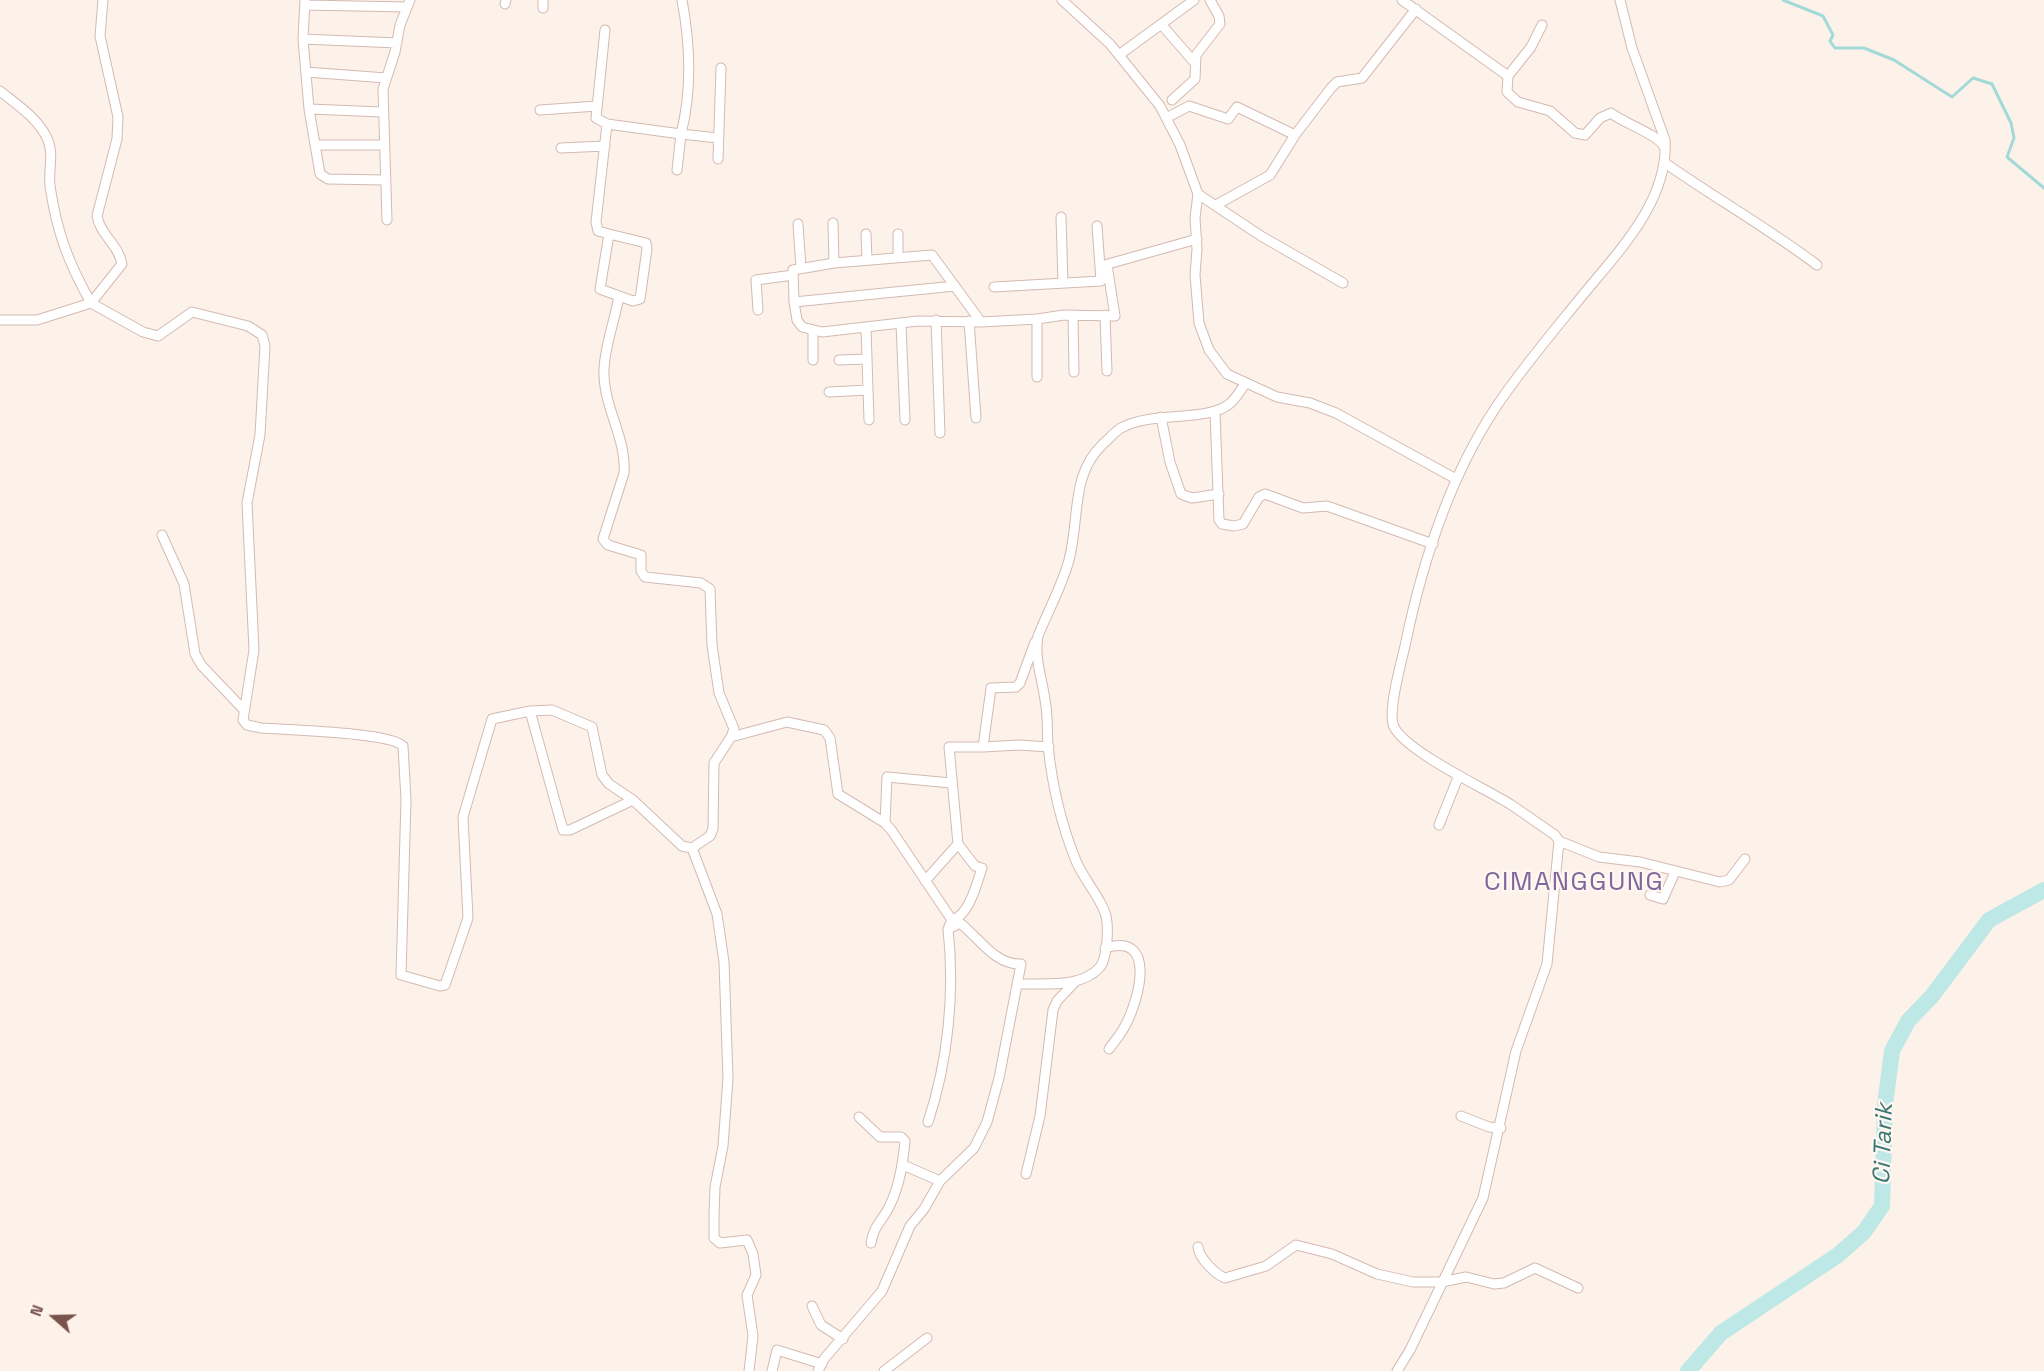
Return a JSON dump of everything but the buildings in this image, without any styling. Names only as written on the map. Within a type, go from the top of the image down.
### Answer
[{"type":"street","points":[[0,320],[37,320],[91,303],[122,264],[121,255],[99,227],[97,216],[117,139],[118,117],[100,36],[103,0]]},
{"type":"street","points":[[677,170],[687,103],[687,28],[682,0]]},
{"type":"street","points":[[1062,0],[1119,55],[1168,117],[1198,194],[1195,218],[1197,239],[1195,276],[1199,324],[1203,338],[1227,374],[1277,397],[1310,403],[1336,412],[1456,479]]},
{"type":"street","points":[[1119,55],[1194,0]]},
{"type":"street","points":[[1172,100],[1196,80],[1194,62],[1201,46],[1220,22],[1210,0]]},
{"type":"street","points":[[1402,0],[1508,76]]},
{"type":"street","points":[[1620,0],[1632,48],[1665,140],[1665,159],[1656,190],[1639,222],[1496,406],[1456,479],[1411,617],[1392,720],[1396,730],[1424,755],[1510,804],[1555,835],[1559,841],[1599,857],[1640,862],[1725,883],[1745,859]]},
{"type":"street","points":[[384,180],[324,178],[318,169],[309,109],[303,39],[305,3],[408,4],[386,78],[382,112],[387,220]]},
{"type":"street","points":[[1216,205],[1270,175],[1295,135],[1337,82],[1362,78],[1416,9]]},
{"type":"street","points":[[1161,24],[1194,62]]},
{"type":"street","points":[[1542,25],[1531,47],[1508,76],[1507,92],[1518,102],[1550,111],[1575,133],[1585,135],[1600,118],[1611,113],[1664,143],[1665,159],[1730,207],[1766,227],[1817,265]]},
{"type":"street","points":[[605,30],[596,118],[607,124],[718,138]]},
{"type":"street","points":[[303,39],[397,43]]},
{"type":"street","points":[[718,159],[721,68]]},
{"type":"street","points":[[306,72],[386,78]]},
{"type":"street","points":[[0,91],[33,118],[47,138],[52,159],[50,185],[61,239],[67,258],[91,303],[143,332],[158,336],[192,312],[254,328],[264,340],[260,435],[247,503],[254,650],[244,722],[250,726],[396,740],[403,746],[406,800],[401,972],[406,978],[440,986],[447,982],[468,918],[463,817],[492,718],[530,711],[552,710],[592,727],[603,777],[633,800],[682,846],[692,848],[710,837],[713,829],[714,763],[734,729],[719,693],[712,645],[710,589],[701,584],[647,578],[641,571],[641,555],[608,545],[603,539],[624,473],[625,462],[610,411],[604,369],[619,296]]},
{"type":"street","points":[[540,110],[597,106]]},
{"type":"street","points":[[1168,117],[1189,106],[1228,119],[1237,107],[1295,135]]},
{"type":"street","points":[[309,109],[382,112]]},
{"type":"street","points":[[607,124],[596,222],[598,231],[645,243],[647,249],[640,299],[633,301],[605,294],[600,289],[609,234]]},
{"type":"street","points":[[315,145],[383,146]]},
{"type":"street","points":[[561,148],[605,146]]},
{"type":"street","points":[[1198,194],[1261,236],[1343,283]]},
{"type":"street","points":[[1061,217],[1063,283]]},
{"type":"street","points":[[833,223],[834,263]]},
{"type":"street","points":[[798,224],[801,268]]},
{"type":"street","points":[[981,322],[932,255],[834,263],[793,270],[797,320],[802,327],[813,332],[936,320],[981,322],[1073,315],[1115,316],[1103,266],[1097,226]]},
{"type":"street","points":[[866,234],[867,260]]},
{"type":"street","points":[[898,234],[898,257]]},
{"type":"street","points":[[1103,266],[1197,239]]},
{"type":"street","points":[[993,286],[1101,281],[1103,266]]},
{"type":"street","points":[[758,310],[756,280],[793,275]]},
{"type":"street","points":[[794,302],[955,286]]},
{"type":"street","points":[[1073,315],[1074,372]]},
{"type":"street","points":[[1105,315],[1107,370]]},
{"type":"street","points":[[1036,319],[1037,377]]},
{"type":"street","points":[[936,320],[940,433]]},
{"type":"street","points":[[969,321],[976,418]]},
{"type":"street","points":[[901,324],[905,420]]},
{"type":"street","points":[[866,328],[869,420]]},
{"type":"street","points":[[813,332],[813,360]]},
{"type":"street","points":[[839,360],[867,359]]},
{"type":"street","points":[[983,747],[991,688],[1016,687],[1020,683],[1027,659],[1068,563],[1074,541],[1075,507],[1085,466],[1095,452],[1119,429],[1161,417],[1215,412],[1229,404],[1245,384]]},
{"type":"street","points":[[829,392],[868,390]]},
{"type":"street","points":[[1215,412],[1219,520],[1225,525],[1243,524],[1259,497],[1265,494],[1303,508],[1327,506],[1433,544]]},
{"type":"street","points":[[1161,417],[1170,462],[1181,494],[1192,498],[1219,494]]},
{"type":"street","points":[[162,535],[184,584],[195,654],[202,666],[244,710]]},
{"type":"street","points":[[1026,1174],[1044,1094],[1053,1010],[1057,1001],[1074,982],[1101,965],[1107,921],[1077,864],[1056,802],[1048,747],[1046,700],[1037,665],[1038,636]]},
{"type":"street","points":[[530,711],[562,829],[570,830],[633,800]]},
{"type":"street","points":[[731,737],[787,722],[821,728],[830,738],[838,794],[885,823],[925,881],[950,925],[950,1008],[935,1100],[928,1122]]},
{"type":"street","points":[[950,925],[966,906],[982,868],[975,866],[958,844],[949,747],[1019,745],[1048,747]]},
{"type":"street","points":[[1439,825],[1459,775]]},
{"type":"street","points":[[885,823],[887,777],[951,783]]},
{"type":"street","points":[[1396,1371],[1410,1350],[1483,1197],[1501,1128],[1516,1051],[1548,958],[1559,841]]},
{"type":"street","points":[[925,881],[958,844]]},
{"type":"street","points":[[692,848],[717,914],[726,982],[728,1078],[723,1146],[715,1187],[714,1234],[720,1243],[747,1240],[753,1254],[756,1275],[747,1295],[753,1343],[749,1371]]},
{"type":"street","points":[[1650,896],[1663,899],[1675,872]]},
{"type":"street","points":[[771,1371],[777,1350],[820,1368],[882,1291],[910,1226],[924,1209],[940,1181],[974,1148],[987,1122],[999,1078],[1021,964],[1013,964],[990,953],[960,923],[950,925]]},
{"type":"street","points":[[1105,948],[1118,944],[1132,947],[1136,950],[1140,963],[1129,1018],[1108,1049]]},
{"type":"street","points":[[1017,984],[1074,982]]},
{"type":"street","points":[[1461,1116],[1489,1127],[1501,1128]]},
{"type":"street","points":[[859,1118],[880,1137],[904,1139],[903,1165],[891,1204],[874,1227],[871,1243]]},
{"type":"street","points":[[903,1165],[940,1181]]},
{"type":"street","points":[[1198,1247],[1198,1253],[1225,1278],[1266,1266],[1296,1245],[1332,1254],[1377,1274],[1413,1282],[1442,1282],[1466,1277],[1494,1284],[1504,1283],[1535,1268],[1578,1288]]},
{"type":"street","points":[[812,1306],[821,1325],[843,1339]]},
{"type":"street","points":[[884,1371],[927,1338]]},
{"type":"waterway","points":[[1783,0],[1823,16],[1833,35],[1830,41],[1835,48],[1864,48],[1894,60],[1952,97],[1973,78],[1992,84],[2011,123],[2014,138],[2007,157],[2044,188]]},
{"type":"waterway","name":"Ci Tarik","points":[[1688,1371],[1721,1333],[1838,1255],[1864,1232],[1882,1206],[1885,1105],[1892,1051],[1908,1021],[1932,996],[1989,920],[2044,890]]},
{"type":"district","name":"CIMANGGUNG","points":[[1574,883]]}]
